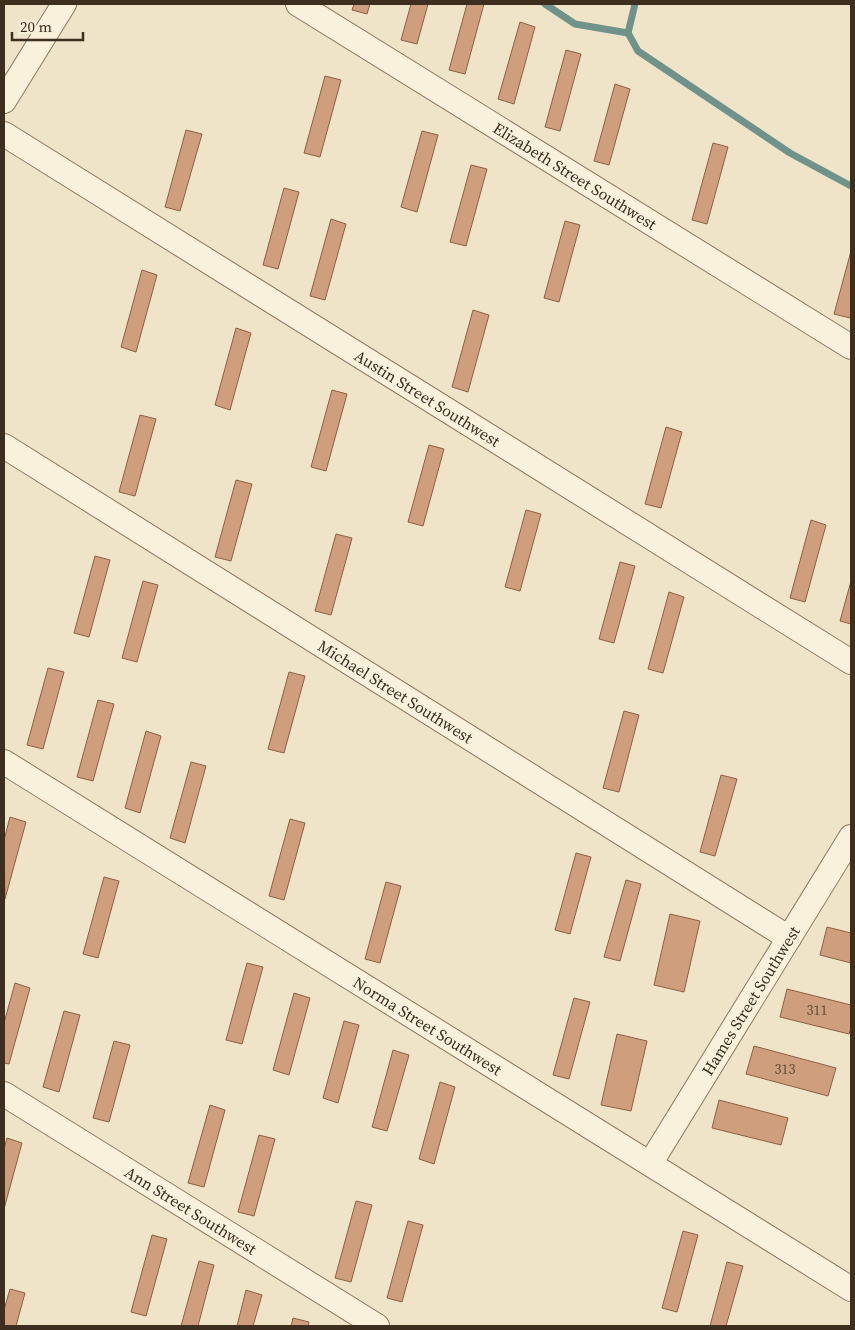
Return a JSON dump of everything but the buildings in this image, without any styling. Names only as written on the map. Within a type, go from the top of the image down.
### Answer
[{"type":"street","points":[[4,101],[64,4]]},
{"type":"street","name":"Elizabeth Street Southwest","points":[[298,4],[851,347]]},
{"type":"street","name":"Austin Street Southwest","points":[[4,134],[851,662]]},
{"type":"street","name":"Michael Street Southwest","points":[[4,446],[789,938]]},
{"type":"street","name":"Norma Street Southwest","points":[[4,762],[851,1289]]},
{"type":"street","name":"Hames Street Southwest","points":[[650,1164],[851,837]]},
{"type":"street","name":"Ann Street Southwest","points":[[4,1094],[377,1326]]},
{"type":"waterway","points":[[545,4],[575,24],[628,33]]},
{"type":"waterway","points":[[635,4],[628,33],[638,51],[790,153],[851,186]]}]
